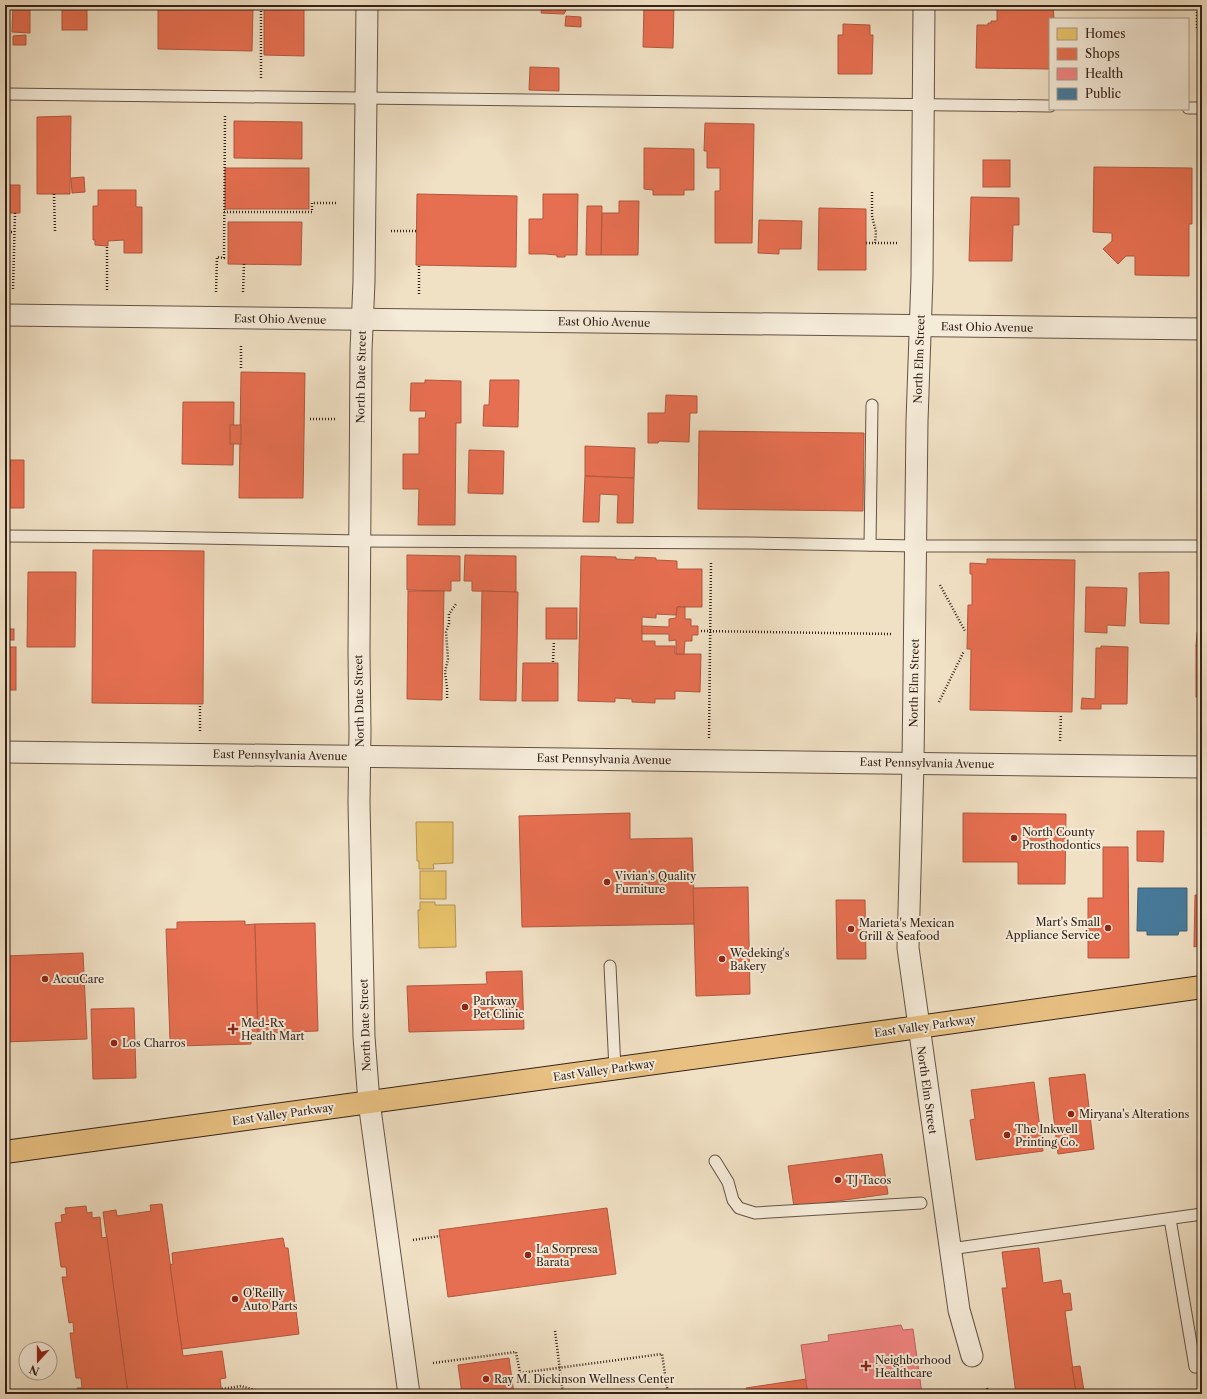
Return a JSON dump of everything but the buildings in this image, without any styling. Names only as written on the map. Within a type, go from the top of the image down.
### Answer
[{"type":"main road","name":"East Valley Parkway","points":[[5,1152],[1202,988]]},
{"type":"street","name":"North Date Street","points":[[367,5],[358,652],[360,756],[359,810],[364,1037],[369,1102],[409,1394]]},
{"type":"street","name":"North Elm Street","points":[[924,5],[913,763],[908,948],[959,1310],[972,1356]]},
{"type":"street","name":"East Ohio Avenue","points":[[5,315],[1202,329]]},
{"type":"street","name":"East Pennsylvania Avenue","points":[[5,752],[1202,767]]},
{"type":"lane","points":[[5,94],[1049,106]]},
{"type":"lane","points":[[1189,108],[1202,108]]},
{"type":"lane","points":[[870,545],[872,405]]},
{"type":"lane","points":[[5,536],[360,541],[711,542],[916,546],[1202,546]]},
{"type":"lane","points":[[610,966],[615,1069]]},
{"type":"lane","points":[[715,1161],[728,1182],[733,1200],[739,1208],[755,1213],[921,1203]]},
{"type":"lane","points":[[950,1249],[1202,1214]]},
{"type":"lane","points":[[1170,1219],[1195,1367],[1202,1366]]},
{"type":"path","points":[[260,97],[261,5]]},
{"type":"path","points":[[1197,28],[1198,5]]},
{"type":"path","points":[[216,292],[217,257],[224,258],[226,97]]},
{"type":"path","points":[[872,192],[872,216],[876,232],[874,243]]},
{"type":"path","points":[[54,194],[55,231]]},
{"type":"path","points":[[224,212],[312,212],[312,203],[338,203]]},
{"type":"path","points":[[13,289],[15,213]]},
{"type":"path","points":[[391,231],[416,231]]},
{"type":"path","points":[[8,232],[14,232]]},
{"type":"path","points":[[866,243],[897,243]]},
{"type":"path","points":[[107,247],[107,290]]},
{"type":"path","points":[[243,292],[244,264]]},
{"type":"path","points":[[419,266],[419,294]]},
{"type":"path","points":[[241,344],[241,368]]},
{"type":"path","points":[[310,419],[336,419]]},
{"type":"path","points":[[709,738],[711,542]]},
{"type":"path","points":[[940,585],[965,631]]},
{"type":"path","points":[[447,698],[445,672],[448,659],[446,632],[449,614],[456,604]]},
{"type":"path","points":[[701,631],[892,634]]},
{"type":"path","points":[[553,662],[554,641]]},
{"type":"path","points":[[939,702],[964,651]]},
{"type":"path","points":[[200,704],[200,732]]},
{"type":"path","points":[[1060,741],[1061,714]]},
{"type":"path","points":[[412,1240],[440,1236]]},
{"type":"path","points":[[555,1331],[563,1394]]},
{"type":"path","points":[[433,1364],[516,1352],[520,1373],[662,1354],[668,1394]]},
{"type":"path","points":[[222,1389],[241,1386],[255,1390]]},
{"type":"path","points":[[986,1388],[988,1394]]},
{"type":"path","points":[[1138,1394],[1158,1392],[1185,1394]]},
{"type":"place","name":"North County Prosthodontics","points":[[1014,838]]},
{"type":"place","name":"Vivian's Quality Furniture","points":[[607,882]]},
{"type":"place","name":"Mart's Small Appliance Service","points":[[1108,928]]},
{"type":"place","name":"Marieta's Mexican Grill & Seafood","points":[[851,929]]},
{"type":"place","name":"Wedeking's Bakery","points":[[722,959]]},
{"type":"place","name":"AccuCare","points":[[45,979]]},
{"type":"place","name":"Parkway Pet Clinic","points":[[465,1007]]},
{"type":"place","name":"Med-Rx Health Mart","points":[[233,1029]]},
{"type":"place","name":"Los Charros","points":[[114,1043]]},
{"type":"place","name":"Miryana's Alterations","points":[[1071,1114]]},
{"type":"place","name":"The Inkwell Printing Co.","points":[[1007,1135]]},
{"type":"place","name":"TJ Tacos","points":[[838,1180]]},
{"type":"place","name":"La Sorpresa Barata","points":[[528,1255]]},
{"type":"place","name":"O'Reilly Auto Parts","points":[[235,1299]]},
{"type":"place","name":"Neighborhood Healthcare","points":[[866,1366]]},
{"type":"place","name":"Ray M. Dickinson Wellness Center","points":[[486,1379]]}]
